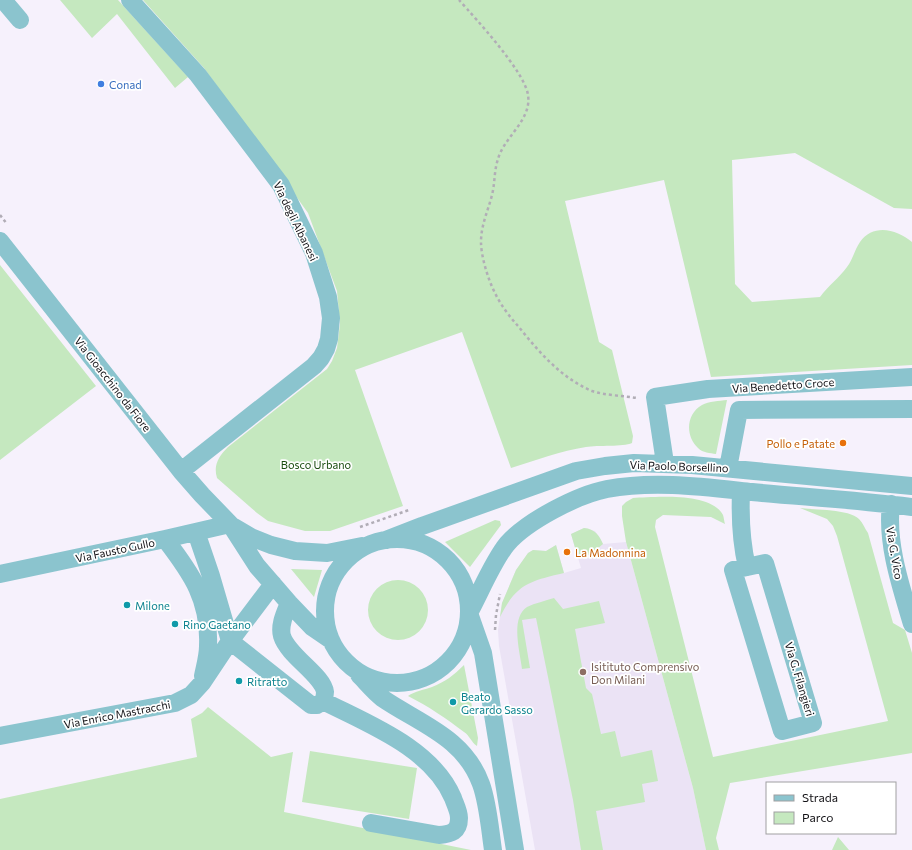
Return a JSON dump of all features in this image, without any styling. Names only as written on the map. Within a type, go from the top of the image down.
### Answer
[{"type":"street","points":[[3,0],[20,20]]},
{"type":"street","name":"Via degli Albanesi","points":[[130,0],[198,75],[281,185],[314,253],[330,307],[331,318],[327,344],[321,358],[314,366],[181,471]]},
{"type":"street","name":"Via Gioacchino da Fiore","points":[[5,234],[181,471],[230,524]]},
{"type":"street","name":"Via Benedetto Croce","points":[[647,398],[708,389],[912,377]]},
{"type":"street","points":[[647,398],[664,464]]},
{"type":"street","points":[[728,468],[738,410],[912,408]]},
{"type":"street","name":"Via Paolo Borsellino","points":[[386,540],[576,471],[605,466],[664,464],[728,468],[912,486]]},
{"type":"street","name":"Via Paolo Borsellino","points":[[469,613],[493,566],[507,544],[548,512],[567,503],[606,489],[635,485],[667,485],[912,507]]},
{"type":"street","points":[[741,491],[740,517],[744,556],[747,567]]},
{"type":"street","name":"Via G. Vico","points":[[891,504],[889,519],[896,569],[912,624]]},
{"type":"street","points":[[230,524],[251,537],[270,546],[295,551],[327,553],[367,546],[386,540],[402,539],[418,542],[432,548],[445,557],[456,569],[463,582],[468,598],[469,613],[467,627],[463,640],[456,652],[437,671],[411,681],[384,681],[358,671],[348,662]]},
{"type":"street","points":[[230,524],[257,566],[289,603],[312,627],[331,640]]},
{"type":"street","name":"Via Fausto Gullo","points":[[0,574],[165,540],[230,524]]},
{"type":"street","points":[[196,532],[212,576],[230,641],[311,705],[317,705],[323,701],[325,693],[322,684],[288,647],[282,635],[282,623],[289,603]]},
{"type":"street","points":[[165,540],[184,564],[197,586],[204,604],[208,625],[208,647],[202,683]]},
{"type":"street","points":[[367,546],[354,554],[342,565],[333,578],[327,593],[325,609],[331,640],[338,652],[381,698],[439,732],[461,751],[474,769],[481,785],[493,850]]},
{"type":"street","name":"Via G. Filangieri","points":[[765,562],[813,723],[782,731],[733,570],[747,567],[765,562]]},
{"type":"street","name":"Via Enrico Mastracchi","points":[[0,736],[175,703],[191,695],[202,683],[230,641],[273,584]]},
{"type":"street","points":[[469,613],[483,653],[515,850]]},
{"type":"street","points":[[323,701],[387,734],[415,752],[434,768],[449,790],[459,818],[456,831],[449,835],[439,835],[371,823]]},
{"type":"path","points":[[459,0],[496,43],[522,78],[528,95],[524,116],[501,150],[497,161],[492,195],[483,224],[481,243],[485,264],[494,292],[510,316],[536,349],[558,370],[576,383],[594,392],[647,398]]},
{"type":"path","points":[[0,215],[5,234]]},
{"type":"path","points":[[358,528],[410,510]]},
{"type":"path","points":[[495,634],[496,615],[501,592]]},
{"type":"shaded area","name":"Isitituto Comprensivo Don Milani","points":[[584,528],[595,531],[603,544],[626,542],[693,788],[706,850],[535,850],[499,646],[498,630],[502,603],[516,570],[528,553],[533,550],[546,551],[556,545],[564,573],[581,568],[571,534]]},
{"type":"green space","points":[[60,0],[118,0],[188,77],[175,88],[117,14],[92,38]]},
{"type":"green space","name":"Bosco Urbano","points":[[143,0],[912,0],[912,209],[894,208],[795,153],[732,160],[735,284],[752,302],[820,297],[847,267],[860,242],[865,236],[872,232],[878,230],[892,231],[906,237],[912,242],[912,365],[711,377],[664,180],[565,201],[599,342],[612,350],[633,436],[632,443],[623,445],[591,446],[548,456],[511,468],[462,332],[355,370],[403,506],[330,531],[305,531],[268,521],[217,478],[216,465],[228,447],[327,369],[337,348],[340,324],[337,291],[308,213],[204,68]]},
{"type":"green space","points":[[0,265],[96,386],[0,460]]},
{"type":"green space","points":[[727,400],[716,454],[702,451],[694,443],[691,437],[689,431],[690,419],[702,405],[714,401]]},
{"type":"green space","points":[[668,497],[695,499],[707,502],[717,508],[723,515],[725,524],[711,517],[663,515],[656,520],[655,527],[713,757],[888,721],[833,526],[827,519],[800,508],[831,510],[848,513],[859,519],[868,533],[893,623],[905,630],[912,653],[912,753],[730,783],[716,838],[719,850],[706,850],[693,788],[626,542],[622,506],[633,498]]},
{"type":"green space","points":[[495,520],[500,521],[501,525],[470,567],[445,542]]},
{"type":"green space","points":[[584,528],[596,533],[603,544],[591,554],[578,558],[571,534]]},
{"type":"green space","points":[[556,545],[564,573],[533,582],[525,586],[512,597],[500,617],[502,603],[516,570],[528,553],[533,550],[546,551]]},
{"type":"green space","points":[[291,569],[322,570],[314,597]]},
{"type":"green space","points":[[392,580],[404,580],[415,585],[423,593],[428,604],[426,622],[415,635],[404,640],[392,640],[381,635],[373,627],[368,616],[368,604],[373,593],[381,585]]},
{"type":"green space","points":[[554,598],[563,609],[599,601],[605,623],[575,629],[586,688],[592,694],[601,734],[615,731],[621,757],[652,750],[658,781],[642,784],[645,802],[596,811],[603,850],[581,850],[573,800],[536,618],[522,620],[530,668],[522,669],[517,627],[522,612],[527,607]]},
{"type":"green space","points":[[464,665],[478,738],[477,746],[466,734],[451,722],[408,696],[441,683]]},
{"type":"green space","points":[[208,707],[271,757],[293,752],[284,812],[471,850],[0,850],[0,799],[197,757],[191,719],[202,713]]},
{"type":"green space","points":[[310,751],[417,768],[409,819],[302,802]]},
{"type":"green space","points":[[838,837],[849,850],[832,850]]},
{"type":"place","name":"Conad","points":[[101,84]]},
{"type":"place","name":"Pollo e Patate","points":[[843,443]]},
{"type":"place","name":"La Madonnina","points":[[567,552]]},
{"type":"place","name":"Milone","points":[[127,605]]},
{"type":"place","name":"Rino Gaetano","points":[[175,624]]},
{"type":"place","name":"Isitituto Comprensivo Don Milani","points":[[583,672]]},
{"type":"place","name":"Ritratto","points":[[239,681]]},
{"type":"place","name":"Beato Gerardo Sasso","points":[[453,702]]}]
